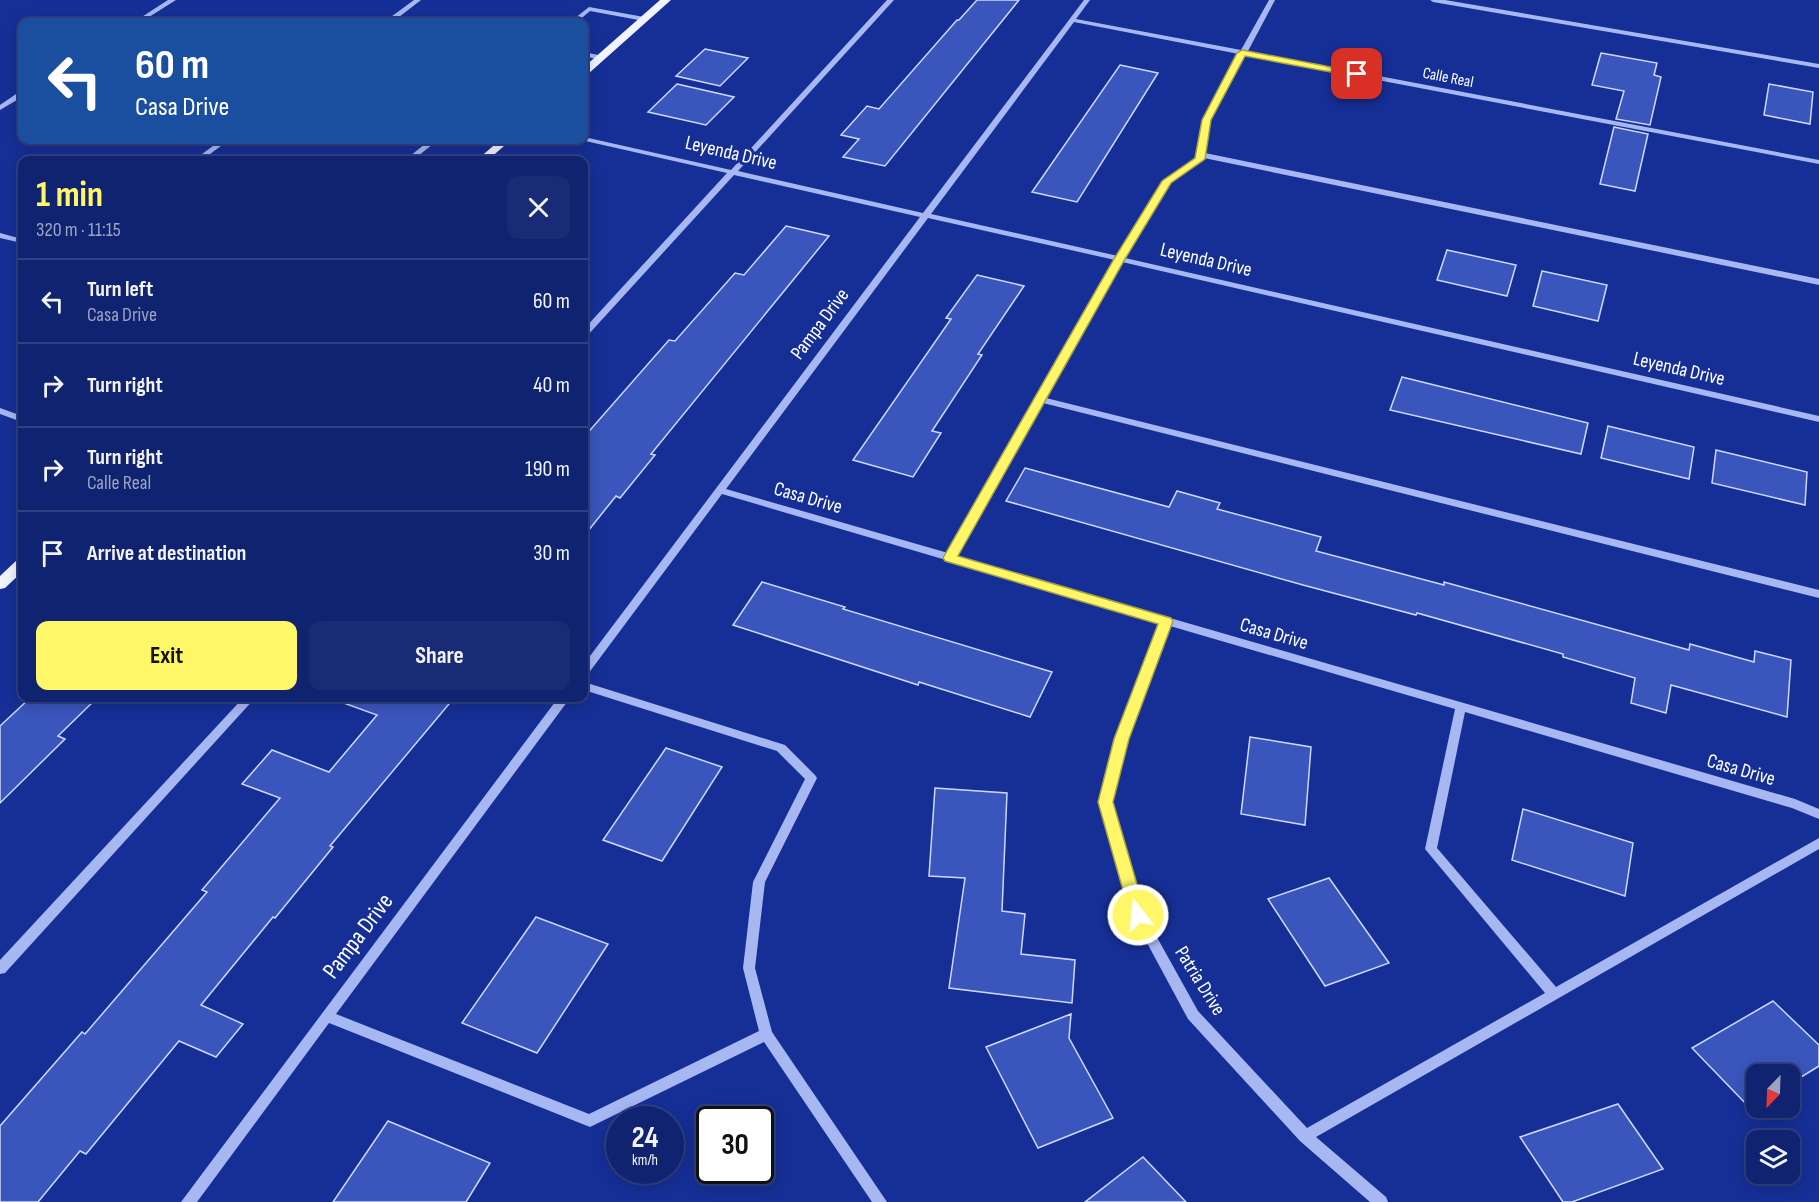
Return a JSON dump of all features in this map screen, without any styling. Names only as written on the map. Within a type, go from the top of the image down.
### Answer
[{"type":"main road","points":[[588,68],[666,0]]},
{"type":"main road","points":[[487,156],[501,144]]},
{"type":"main road","points":[[0,584],[18,568]]},
{"type":"street","points":[[144,18],[173,0]]},
{"type":"street","points":[[393,18],[418,0]]},
{"type":"street","points":[[588,330],[891,0]]},
{"type":"street","name":"Pampa Drive","points":[[588,666],[1087,0]]},
{"type":"street","points":[[950,558],[1120,259],[1167,181],[1200,159],[1207,120],[1272,0]]},
{"type":"street","points":[[1433,0],[1819,66]]},
{"type":"street","points":[[578,18],[589,9],[644,19]]},
{"type":"street","name":"Calle Real","points":[[1072,20],[1819,162]]},
{"type":"street","points":[[588,55],[600,58]]},
{"type":"street","points":[[0,108],[18,97]]},
{"type":"street","name":"Leyenda Drive","points":[[588,140],[1819,419]]},
{"type":"street","points":[[203,156],[220,144]]},
{"type":"street","points":[[414,156],[429,144]]},
{"type":"street","points":[[1201,155],[1819,282]]},
{"type":"street","points":[[0,235],[18,240]]},
{"type":"street","points":[[1040,399],[1819,594]]},
{"type":"street","points":[[0,411],[18,418]]},
{"type":"street","name":"Casa Drive","points":[[718,490],[1795,804],[1819,814]]},
{"type":"street","name":"Patria Drive","points":[[1166,621],[1122,739],[1105,802],[1138,915],[1193,1016],[1305,1136],[1381,1202]]},
{"type":"street","points":[[588,687],[781,748],[811,778],[759,882],[750,968],[766,1034],[880,1202]]},
{"type":"street","points":[[0,969],[245,702]]},
{"type":"street","name":"Pampa Drive","points":[[188,1202],[561,702]]},
{"type":"street","points":[[1461,707],[1431,849],[1554,994]]},
{"type":"street","points":[[1305,1136],[1819,843]]},
{"type":"street","points":[[327,1016],[590,1121],[766,1034]]},
{"type":"building","points":[[977,0],[1019,0],[885,166],[843,157],[859,139],[841,135],[867,106],[879,109]]},
{"type":"building","points":[[705,49],[748,58],[720,86],[676,76]]},
{"type":"building","points":[[1601,53],[1657,63],[1654,75],[1661,77],[1650,125],[1616,119],[1624,91],[1592,85]]},
{"type":"building","points":[[1120,65],[1158,73],[1077,202],[1032,192]]},
{"type":"building","points":[[677,84],[734,97],[706,125],[648,112]]},
{"type":"building","points":[[1769,84],[1813,92],[1810,124],[1764,115]]},
{"type":"building","points":[[1614,127],[1648,134],[1635,191],[1600,184]]},
{"type":"building","points":[[786,226],[829,236],[651,454],[655,455],[620,498],[616,496],[588,531],[588,432],[669,340],[675,341],[735,273],[744,275]]},
{"type":"building","points":[[1447,250],[1516,265],[1507,296],[1437,280]]},
{"type":"building","points":[[1542,271],[1607,285],[1598,321],[1533,306]]},
{"type":"building","points":[[977,275],[1024,286],[978,354],[982,355],[932,431],[941,433],[913,477],[853,460],[951,319],[946,318]]},
{"type":"building","points":[[1402,377],[1588,423],[1581,454],[1390,410]]},
{"type":"building","points":[[1608,426],[1694,447],[1689,479],[1601,458]]},
{"type":"building","points":[[1716,450],[1807,472],[1805,505],[1712,483]]},
{"type":"building","points":[[1025,468],[1169,507],[1177,491],[1220,503],[1217,509],[1321,537],[1316,551],[1444,585],[1444,582],[1689,650],[1690,644],[1754,662],[1755,651],[1791,660],[1787,717],[1671,685],[1666,713],[1631,703],[1635,678],[1563,657],[1563,654],[1417,613],[1416,615],[1303,585],[1006,501]]},
{"type":"building","points":[[762,582],[1052,672],[1030,717],[919,682],[918,685],[733,625]]},
{"type":"building","points":[[26,702],[93,702],[58,736],[65,739],[0,803],[0,726]]},
{"type":"building","points":[[341,702],[451,702],[201,1005],[243,1024],[216,1057],[179,1041],[86,1154],[80,1151],[38,1202],[0,1202],[0,1126],[82,1032],[85,1034],[207,892],[202,890],[280,798],[242,784],[272,750],[329,772],[377,715]]},
{"type":"building","points":[[1250,737],[1311,747],[1305,825],[1241,814]]},
{"type":"building","points":[[666,748],[722,767],[662,861],[603,840]]},
{"type":"building","points":[[935,788],[1007,793],[1002,911],[1025,914],[1021,954],[1075,960],[1072,1003],[949,988],[965,878],[929,876]]},
{"type":"building","points":[[1523,809],[1633,843],[1625,896],[1512,860]]},
{"type":"building","points":[[1329,878],[1389,963],[1325,986],[1268,899]]},
{"type":"building","points":[[536,917],[608,944],[537,1053],[462,1023]]},
{"type":"building","points":[[1773,1001],[1819,1045],[1819,1066],[1800,1078],[1800,1064],[1746,1064],[1746,1104],[1692,1048]]},
{"type":"building","points":[[1071,1014],[1069,1038],[1113,1118],[1038,1148],[986,1047]]},
{"type":"building","points":[[1618,1104],[1663,1169],[1572,1202],[1563,1202],[1520,1137]]},
{"type":"building","points":[[388,1121],[490,1163],[466,1202],[333,1202]]},
{"type":"building","points":[[1143,1157],[1186,1202],[1085,1202]]},
{"type":"route","points":[[1138,915],[1105,802],[1122,739],[1166,621],[950,558],[1120,259],[1167,181],[1200,159],[1207,120],[1242,53],[1357,74]]}]
